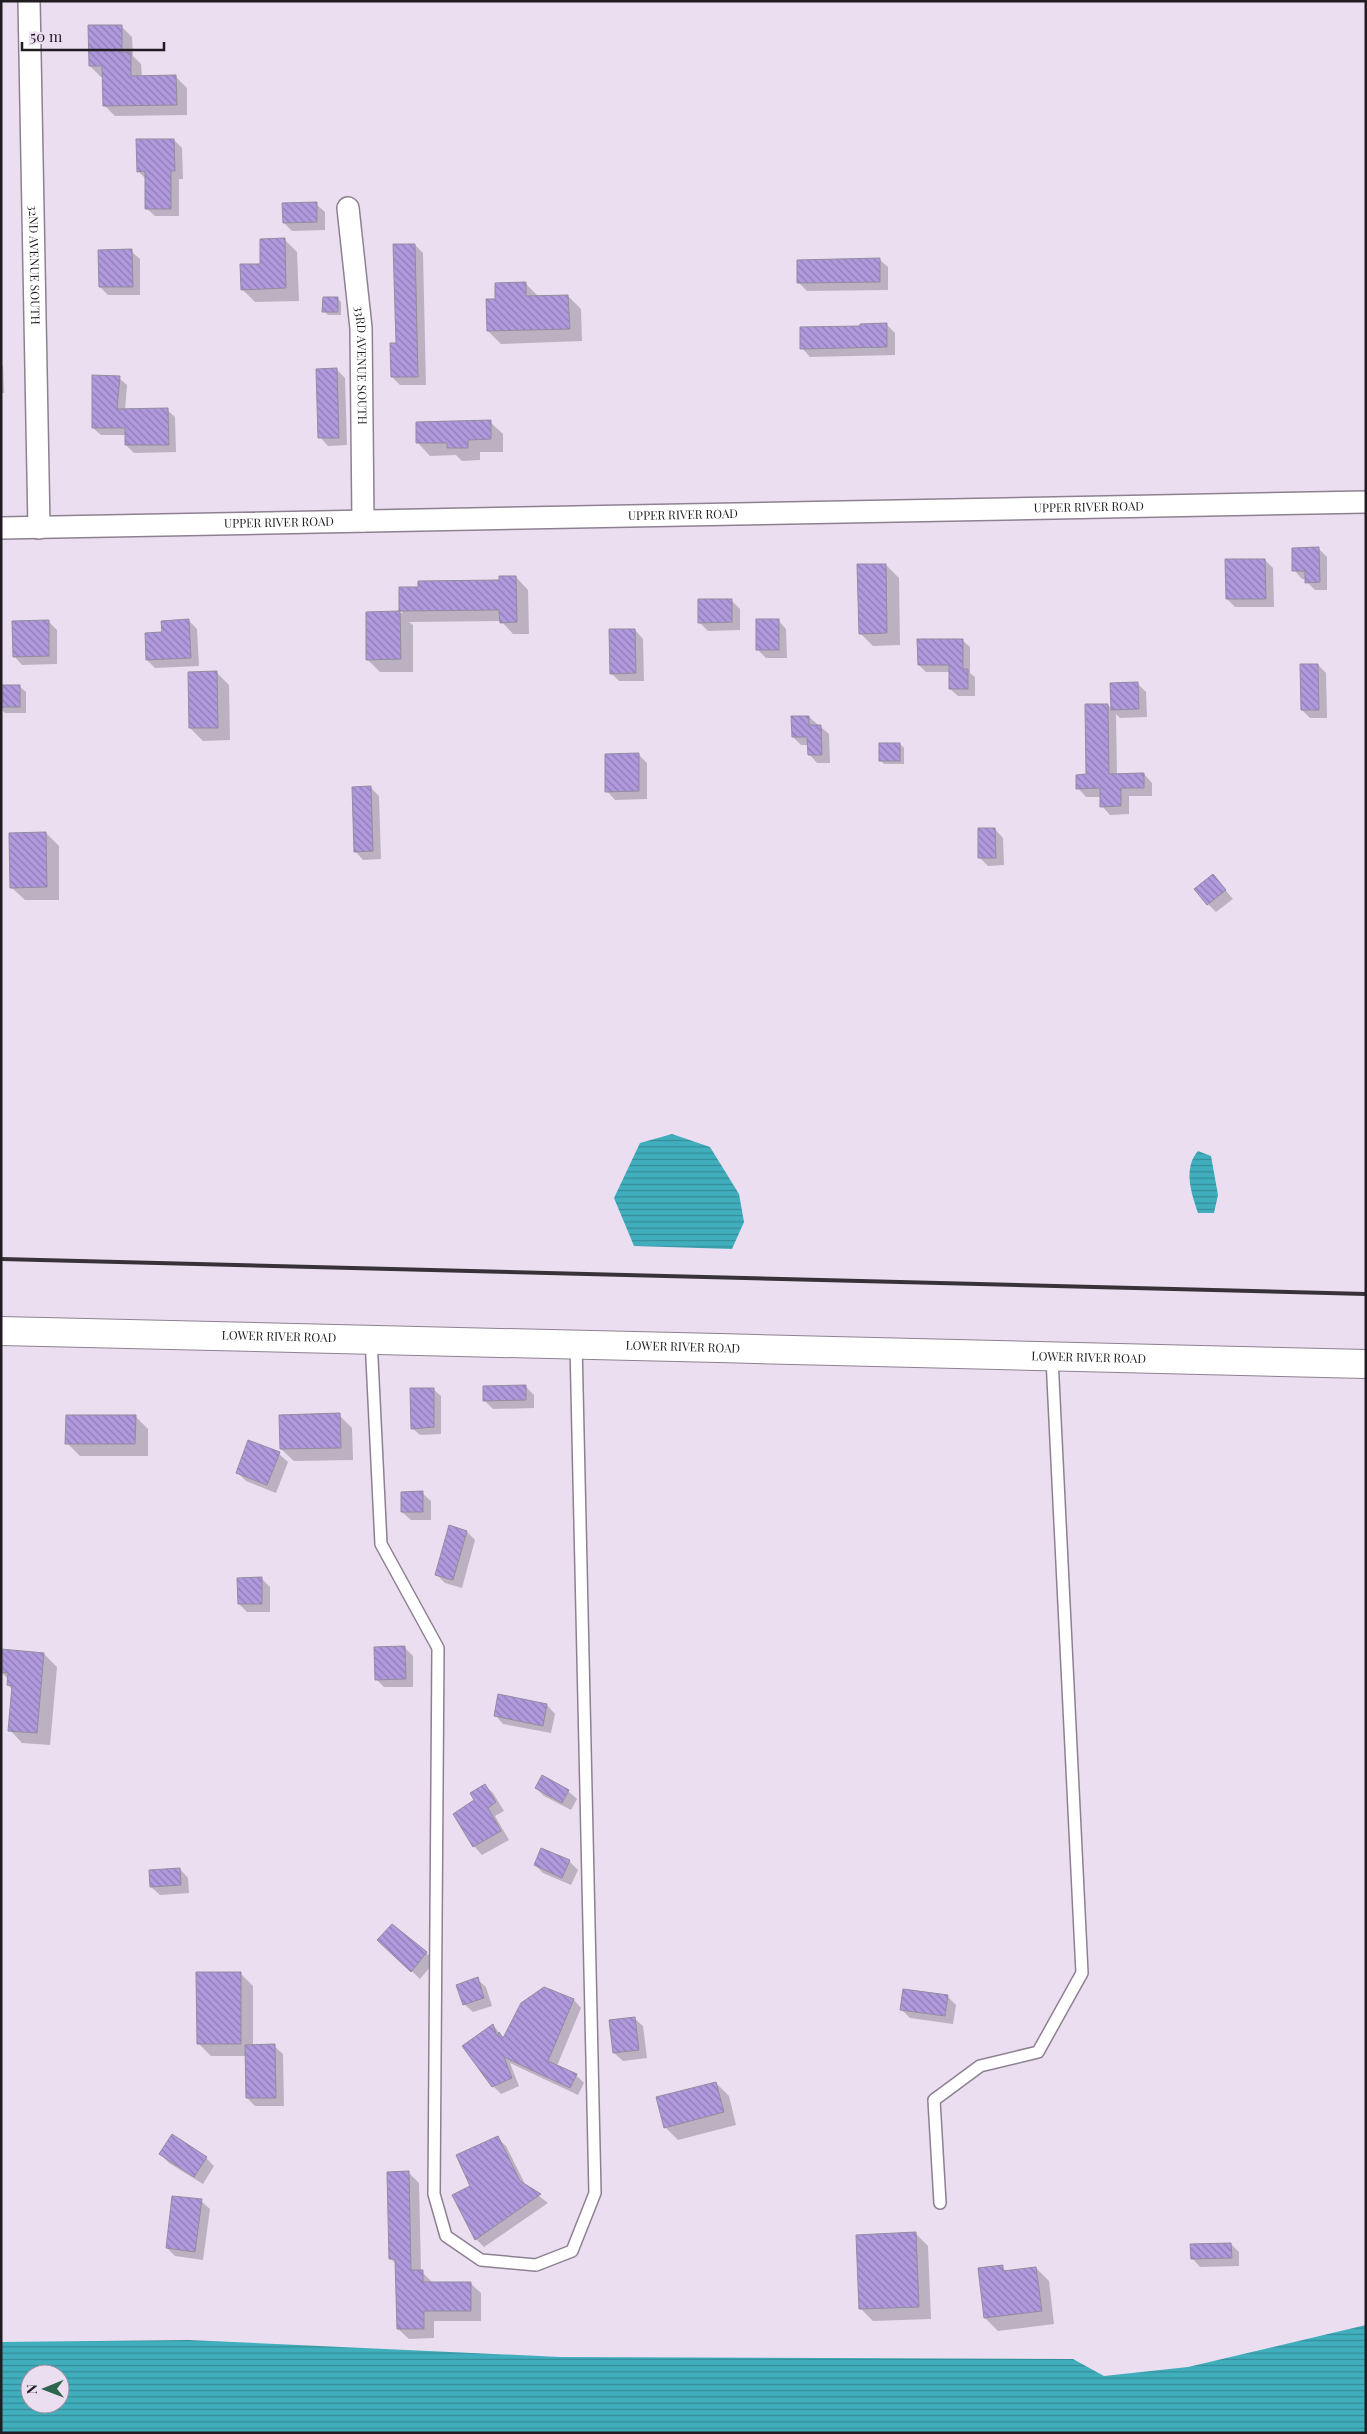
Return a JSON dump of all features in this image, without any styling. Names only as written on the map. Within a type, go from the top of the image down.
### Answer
[{"type":"street","name":"32ND AVENUE SOUTH","points":[[29,1],[39,528]]},
{"type":"street","name":"33RD AVENUE SOUTH","points":[[348,208],[361,328],[363,521]]},
{"type":"street","name":"UPPER RIVER ROAD","points":[[1,528],[1366,502]]},
{"type":"street","name":"LOWER RIVER ROAD","points":[[1,1331],[371,1338],[1052,1358],[1366,1364]]},
{"type":"lane","points":[[371,1338],[381,1544],[438,1648],[434,2194],[446,2236],[481,2260],[536,2265],[572,2251],[595,2193],[576,1344]]},
{"type":"lane","points":[[940,2203],[934,2100],[980,2066],[1038,2052],[1082,1973],[1052,1358]]},
{"type":"water","points":[[672,1134],[710,1147],[739,1194],[744,1222],[732,1249],[634,1246],[614,1198],[640,1143]]},
{"type":"water","points":[[1198,1151],[1211,1156],[1218,1195],[1214,1213],[1198,1213],[1193,1197],[1190,1173],[1193,1158]]},
{"type":"water","points":[[1366,2325],[1366,2433],[1,2433],[1,2342],[188,2340],[560,2357],[1073,2359],[1104,2376],[1188,2367]]},
{"type":"building","points":[[88,25],[122,25],[122,52],[131,52],[131,76],[176,75],[177,105],[103,106],[102,66],[89,66]]},
{"type":"building","points":[[136,139],[174,139],[175,171],[171,171],[171,209],[145,209],[145,171],[137,172]]},
{"type":"building","points":[[317,202],[317,222],[283,223],[282,203]]},
{"type":"building","points":[[285,238],[286,288],[241,290],[240,264],[260,264],[260,239]]},
{"type":"building","points":[[393,244],[415,244],[418,377],[391,377],[390,343],[396,343]]},
{"type":"building","points":[[132,249],[133,287],[99,287],[98,250]]},
{"type":"building","points":[[880,258],[880,282],[797,283],[797,260]]},
{"type":"building","points":[[526,282],[526,296],[568,295],[570,329],[487,331],[486,299],[495,299],[495,283]]},
{"type":"building","points":[[323,297],[338,297],[338,312],[322,312]]},
{"type":"building","points":[[887,323],[887,347],[800,349],[800,327],[860,326],[860,324]]},
{"type":"building","points":[[337,368],[339,438],[318,438],[316,369]]},
{"type":"building","points":[[92,375],[120,376],[117,409],[168,408],[169,445],[125,445],[125,428],[92,428]]},
{"type":"building","points":[[491,420],[491,439],[468,440],[468,448],[447,448],[447,443],[416,443],[416,422]]},
{"type":"building","points":[[1319,547],[1320,582],[1305,583],[1305,571],[1292,571],[1292,548]]},
{"type":"building","points":[[1225,559],[1265,559],[1266,599],[1226,599]]},
{"type":"building","points":[[857,564],[886,564],[887,633],[859,634]]},
{"type":"building","points":[[499,576],[516,576],[517,622],[500,623],[499,610],[399,611],[399,587],[418,587],[418,581],[499,580]]},
{"type":"building","points":[[698,599],[732,599],[732,622],[698,623]]},
{"type":"building","points":[[400,611],[401,659],[366,660],[366,612]]},
{"type":"building","points":[[189,619],[191,658],[146,660],[145,633],[162,632],[161,621]]},
{"type":"building","points":[[756,619],[779,619],[779,650],[756,650]]},
{"type":"building","points":[[49,620],[49,656],[13,657],[12,621]]},
{"type":"building","points":[[609,629],[635,629],[636,673],[610,674]]},
{"type":"building","points":[[917,639],[963,639],[963,669],[968,669],[968,689],[949,689],[949,665],[918,665]]},
{"type":"building","points":[[1300,664],[1318,664],[1319,710],[1301,710]]},
{"type":"building","points":[[217,671],[218,728],[189,728],[188,672]]},
{"type":"building","points":[[1138,682],[1139,709],[1111,710],[1110,683]]},
{"type":"building","points":[[1,685],[20,685],[20,707],[1,707]]},
{"type":"building","points":[[1085,704],[1108,704],[1109,774],[1144,773],[1144,788],[1121,788],[1121,806],[1100,807],[1100,788],[1076,789],[1076,775],[1086,774]]},
{"type":"building","points":[[791,716],[809,716],[809,725],[821,725],[822,755],[808,755],[807,737],[792,737]]},
{"type":"building","points":[[879,743],[900,743],[900,761],[879,761]]},
{"type":"building","points":[[639,753],[639,791],[605,792],[605,754]]},
{"type":"building","points":[[371,786],[373,851],[354,852],[352,787]]},
{"type":"building","points":[[978,828],[995,828],[996,858],[978,858]]},
{"type":"building","points":[[46,832],[47,887],[10,888],[9,833]]},
{"type":"building","points":[[1213,874],[1226,890],[1207,905],[1194,889]]},
{"type":"building","points":[[526,1385],[526,1400],[483,1401],[483,1386]]},
{"type":"building","points":[[410,1388],[434,1388],[434,1427],[411,1429]]},
{"type":"building","points":[[340,1413],[341,1448],[280,1449],[279,1415]]},
{"type":"building","points":[[66,1415],[136,1415],[135,1444],[65,1444]]},
{"type":"building","points":[[248,1440],[280,1452],[267,1485],[236,1473]]},
{"type":"building","points":[[423,1491],[423,1512],[401,1512],[401,1492]]},
{"type":"building","points":[[449,1525],[467,1531],[453,1580],[435,1575]]},
{"type":"building","points":[[262,1577],[262,1604],[238,1604],[237,1578]]},
{"type":"building","points":[[405,1646],[406,1679],[375,1680],[374,1647]]},
{"type":"building","points":[[1,1649],[44,1653],[37,1733],[8,1731],[12,1686],[7,1685],[8,1673],[1,1672]]},
{"type":"building","points":[[498,1694],[547,1704],[543,1726],[494,1716]]},
{"type":"building","points":[[542,1775],[569,1790],[562,1803],[535,1788]]},
{"type":"building","points":[[485,1784],[496,1802],[488,1808],[501,1831],[473,1847],[453,1814],[474,1800],[470,1793]]},
{"type":"building","points":[[541,1848],[570,1860],[562,1878],[534,1865]]},
{"type":"building","points":[[180,1868],[181,1885],[150,1887],[149,1870]]},
{"type":"building","points":[[392,1924],[427,1952],[411,1972],[377,1940]]},
{"type":"building","points":[[196,1972],[241,1972],[241,2044],[197,2044]]},
{"type":"building","points":[[478,1977],[484,1998],[463,2005],[456,1985]]},
{"type":"building","points":[[544,1987],[574,1999],[548,2061],[577,2074],[570,2088],[504,2057],[512,2078],[492,2087],[462,2046],[493,2024],[497,2036],[499,2032],[503,2038],[521,2003]]},
{"type":"building","points":[[903,1989],[948,1995],[945,2016],[900,2010]]},
{"type":"building","points":[[635,2017],[639,2050],[613,2053],[609,2020]]},
{"type":"building","points":[[275,2044],[276,2098],[246,2098],[245,2045]]},
{"type":"building","points":[[716,2082],[724,2112],[664,2128],[656,2097]]},
{"type":"building","points":[[172,2134],[207,2157],[194,2177],[159,2154]]},
{"type":"building","points":[[498,2136],[520,2181],[541,2194],[475,2240],[452,2195],[470,2186],[456,2155]]},
{"type":"building","points":[[409,2171],[411,2270],[423,2270],[423,2282],[471,2282],[471,2311],[424,2311],[424,2329],[397,2329],[395,2259],[389,2259],[387,2172]]},
{"type":"building","points":[[172,2196],[202,2199],[195,2252],[166,2248]]},
{"type":"building","points":[[916,2232],[919,2307],[859,2309],[856,2235]]},
{"type":"building","points":[[1231,2243],[1232,2258],[1191,2259],[1190,2244]]},
{"type":"building","points":[[1003,2265],[1003,2271],[1036,2267],[1042,2311],[984,2318],[978,2268]]},
{"type":"railway","points":[[1,1259],[1366,1294]]}]
